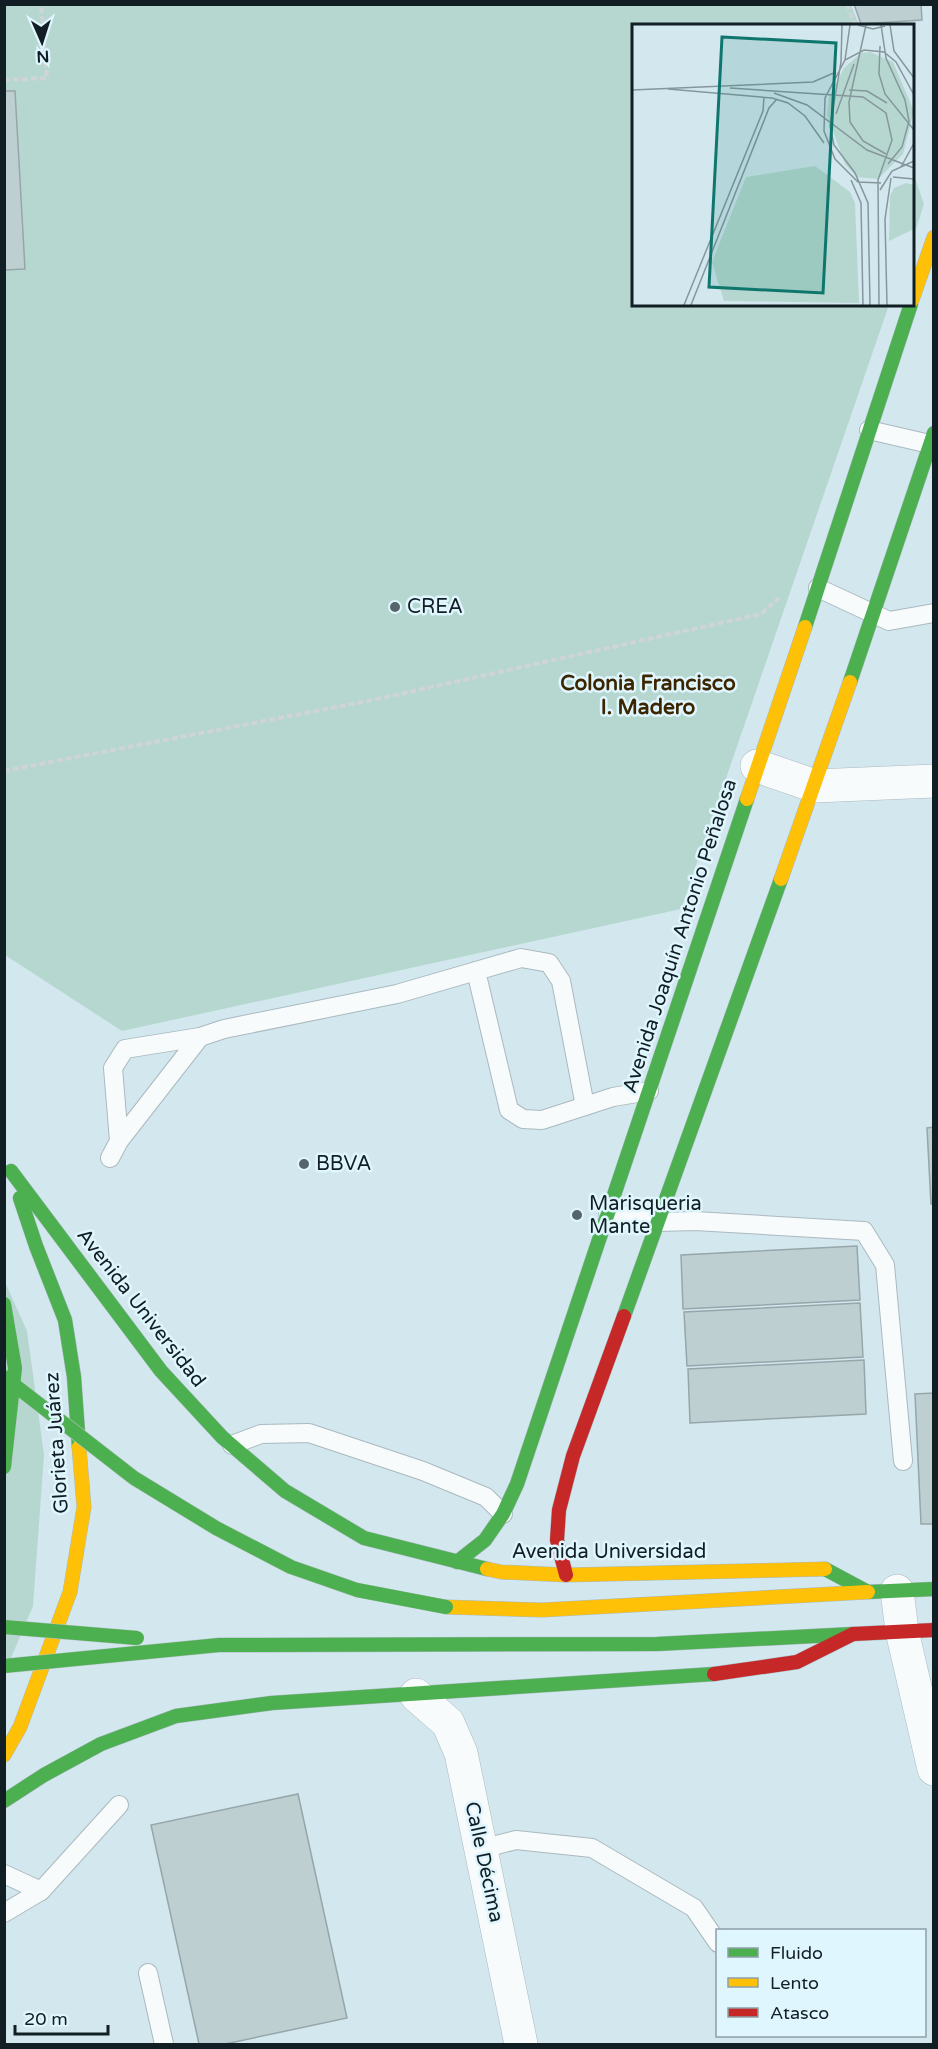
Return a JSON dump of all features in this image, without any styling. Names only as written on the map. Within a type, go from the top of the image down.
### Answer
[{"type":"main road","points":[[914,294],[933,237]]},
{"type":"main road","name":"Avenida Joaquín Antonio Peñalosa","points":[[457,1562],[485,1540],[503,1514],[536,1446],[608,1212],[910,306]]},
{"type":"main road","points":[[566,1575],[557,1540],[559,1510],[568,1455],[658,1222],[815,786],[932,441]]},
{"type":"main road","name":"Avenida Universidad","points":[[8,1167],[161,1371],[231,1445],[285,1491],[364,1538],[501,1572],[566,1575],[827,1569],[882,1592]]},
{"type":"main road","name":"Glorieta Juárez","points":[[4,1755],[20,1727],[70,1592],[84,1507],[74,1377],[65,1320],[8,1167]]},
{"type":"main road","points":[[4,1304],[15,1368],[4,1467]]},
{"type":"main road","points":[[4,1377],[134,1478],[216,1528],[281,1562],[357,1590],[446,1607],[542,1610],[933,1589]]},
{"type":"main road","points":[[4,1627],[219,1645],[657,1644],[918,1631]]},
{"type":"main road","points":[[4,1801],[44,1775],[101,1744],[177,1716],[272,1703],[732,1672],[797,1662],[853,1634]]},
{"type":"main road","points":[[4,1666],[219,1645]]},
{"type":"street","points":[[757,766],[815,786],[933,781]]},
{"type":"street","points":[[882,1592],[918,1631],[933,1769]]},
{"type":"street","name":"Calle Décima","points":[[416,1695],[448,1723],[461,1753],[521,2044]]},
{"type":"lane","points":[[869,430],[932,441]]},
{"type":"lane","points":[[818,588],[889,621],[933,613]]},
{"type":"lane","points":[[119,1141],[112,1068],[125,1049],[200,1037],[224,1029],[397,994],[521,958],[549,963],[561,981],[585,1106]]},
{"type":"lane","points":[[476,971],[509,1110],[523,1119],[542,1120],[613,1097],[649,1091]]},
{"type":"lane","points":[[110,1158],[119,1141],[200,1037]]},
{"type":"lane","points":[[608,1212],[658,1222],[695,1221],[864,1231],[885,1264],[903,1461]]},
{"type":"lane","points":[[231,1445],[261,1434],[309,1433],[423,1471],[486,1497],[503,1514]]},
{"type":"lane","points":[[4,1913],[41,1891],[119,1805]]},
{"type":"lane","points":[[481,1849],[516,1840],[592,1848],[694,1908],[716,1941]]},
{"type":"lane","points":[[4,1874],[41,1891]]},
{"type":"lane","points":[[148,1973],[164,2044]]},
{"type":"path","points":[[4,80],[47,78],[41,4]]},
{"type":"path","points":[[848,4],[854,24]]},
{"type":"path","points":[[4,771],[378,699],[761,614],[780,597]]},
{"type":"green space","name":"CREA","points":[[4,5],[851,5],[859,24],[632,24],[632,306],[889,306],[681,909],[122,1031],[5,955]]},
{"type":"green space","points":[[914,175],[924,204],[914,235]]},
{"type":"green space","points":[[4,1280],[27,1331],[44,1455],[33,1606],[5,1672]]},
{"type":"building","points":[[854,4],[921,4],[922,20],[861,24]]},
{"type":"building","points":[[4,91],[15,91],[25,269],[4,270]]},
{"type":"building","points":[[934,1127],[934,1204],[931,1204],[927,1128]]},
{"type":"building","points":[[857,1246],[860,1300],[683,1309],[681,1255]]},
{"type":"building","points":[[860,1303],[863,1357],[687,1366],[684,1312]]},
{"type":"building","points":[[864,1360],[866,1414],[690,1423],[688,1369]]},
{"type":"building","points":[[934,1393],[934,1524],[921,1524],[915,1394]]},
{"type":"building","points":[[298,1794],[347,2018],[225,2044],[199,2044],[151,1825]]},
{"type":"traffic: fast","points":[[805,627],[910,306]]},
{"type":"traffic: fast","points":[[850,682],[934,433]]},
{"type":"traffic: fast","points":[[457,1562],[485,1540],[503,1514],[517,1484],[747,799]]},
{"type":"traffic: fast","points":[[624,1316],[781,879]]},
{"type":"traffic: fast","points":[[11,1171],[161,1371],[222,1437],[285,1491],[364,1538],[487,1569]]},
{"type":"traffic: fast","points":[[20,1198],[65,1320],[74,1377],[79,1447]]},
{"type":"traffic: fast","points":[[4,1304],[15,1368],[4,1467]]},
{"type":"traffic: fast","points":[[4,1377],[134,1478],[216,1528],[291,1567],[357,1590],[446,1607]]},
{"type":"traffic: fast","points":[[825,1569],[868,1592],[934,1589]]},
{"type":"traffic: fast","points":[[4,1627],[137,1638]]},
{"type":"traffic: fast","points":[[219,1645],[657,1644],[853,1634]]},
{"type":"traffic: fast","points":[[4,1666],[219,1645]]},
{"type":"traffic: fast","points":[[4,1801],[44,1775],[101,1744],[176,1716],[272,1703],[714,1674]]},
{"type":"traffic: slow","points":[[914,294],[934,237]]},
{"type":"traffic: slow","points":[[747,799],[805,627]]},
{"type":"traffic: slow","points":[[781,879],[850,682]]},
{"type":"traffic: slow","points":[[4,1755],[20,1727],[70,1592],[84,1507],[79,1447]]},
{"type":"traffic: slow","points":[[487,1569],[501,1572],[566,1575],[825,1569]]},
{"type":"traffic: slow","points":[[446,1607],[542,1610],[868,1592]]},
{"type":"traffic: jam","points":[[566,1575],[557,1540],[559,1510],[573,1456],[624,1316]]},
{"type":"traffic: jam","points":[[714,1674],[797,1662],[853,1634],[934,1630]]},
{"type":"place","name":"CREA","points":[[395,607]]},
{"type":"place","name":"BBVA","points":[[304,1164]]},
{"type":"place","name":"Marisqueria Mante","points":[[577,1215]]},
{"type":"district","name":"Colonia Francisco I. Madero","points":[[648,695]]}]
